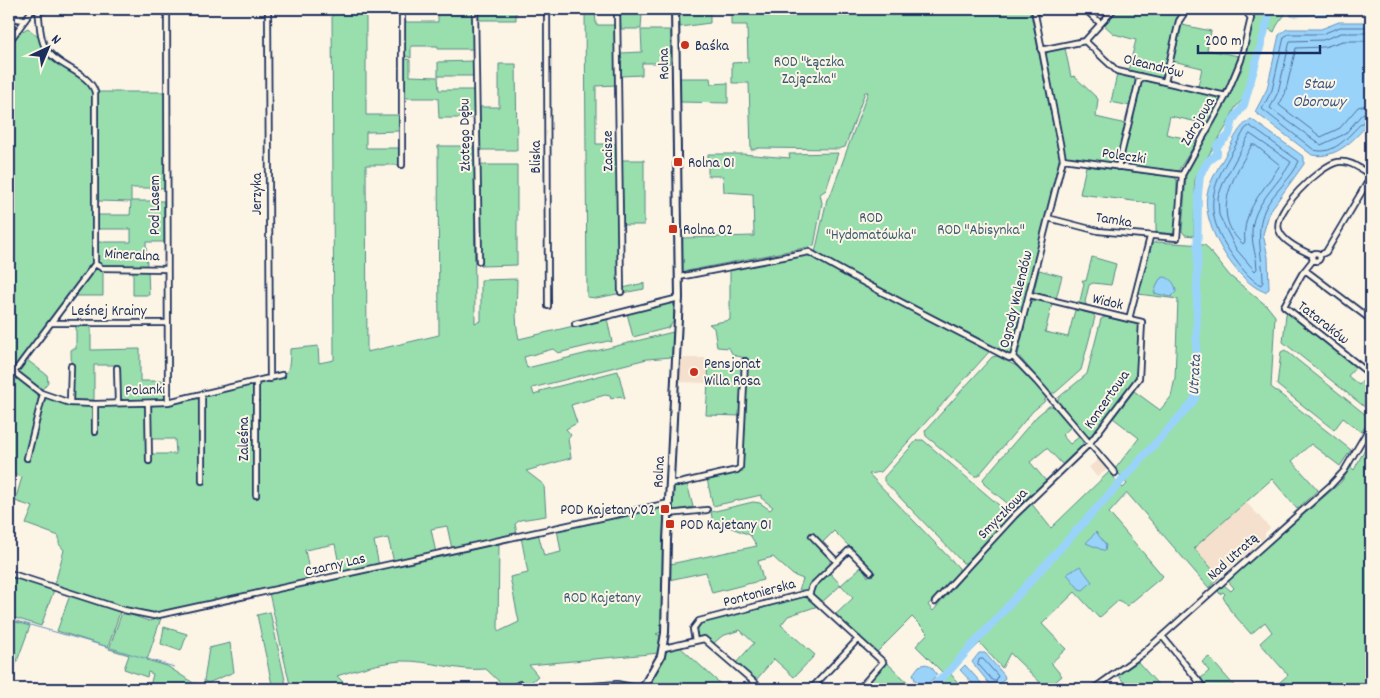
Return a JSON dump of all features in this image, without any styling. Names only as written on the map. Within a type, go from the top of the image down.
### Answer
[{"type":"street","points":[[9,42],[33,9]]},
{"type":"street","points":[[9,379],[95,264],[94,90],[88,82],[47,50],[42,40],[38,9]]},
{"type":"street","name":"Pod Lasem","points":[[167,9],[168,402]]},
{"type":"street","name":"Jerzyka","points":[[268,9],[270,379]]},
{"type":"street","points":[[402,9],[402,165]]},
{"type":"street","name":"Złotego Dębu","points":[[475,9],[479,261]]},
{"type":"street","name":"Bliska","points":[[547,9],[548,306]]},
{"type":"street","name":"Zacisze","points":[[617,9],[621,292]]},
{"type":"street","name":"Rolna","points":[[664,648],[679,276],[675,9]]},
{"type":"street","name":"Ogrody Walendów","points":[[1034,9],[1063,160],[1013,357],[1037,382],[1115,473]]},
{"type":"street","points":[[1085,9],[1100,23]]},
{"type":"street","points":[[1042,50],[1085,41],[1114,9]]},
{"type":"street","points":[[1165,82],[1180,21],[1187,9]]},
{"type":"street","name":"Zdrojowa","points":[[1177,238],[1182,175],[1226,96],[1241,60],[1251,18],[1244,9]]},
{"type":"street","points":[[9,18],[25,20]]},
{"type":"street","name":"Oleandrów","points":[[1085,41],[1117,71],[1226,96]]},
{"type":"street","points":[[1118,167],[1140,76]]},
{"type":"street","name":"Poleczki","points":[[1063,160],[1182,175]]},
{"type":"street","points":[[1338,162],[1346,162],[1369,174],[1370,178],[1326,252],[1320,255],[1319,260],[1312,258],[1284,238],[1279,232],[1279,219],[1312,176],[1321,169],[1338,162]]},
{"type":"street","name":"Tamka","points":[[1048,218],[1098,231],[1177,238]]},
{"type":"street","name":"Widok","points":[[1030,295],[1129,319],[1150,237]]},
{"type":"street","points":[[679,276],[809,252],[892,298],[1009,358],[1013,357]]},
{"type":"street","points":[[1312,258],[1305,270],[1371,320]]},
{"type":"street","name":"Mineralna","points":[[95,264],[102,268],[167,269]]},
{"type":"street","name":"Tataraków","points":[[1305,270],[1284,303],[1286,308],[1371,375]]},
{"type":"street","points":[[575,324],[678,298]]},
{"type":"street","name":"Koncertowa","points":[[1090,444],[1139,378],[1142,322],[1129,319]]},
{"type":"street","name":"Leśnej Krainy","points":[[51,323],[167,323]]},
{"type":"street","points":[[670,483],[736,470],[740,467],[746,361]]},
{"type":"street","points":[[70,403],[71,366]]},
{"type":"street","points":[[117,368],[118,403]]},
{"type":"street","name":"Polanki","points":[[14,372],[44,394],[70,403],[95,404],[168,402],[282,375]]},
{"type":"street","name":"Zaleśna","points":[[256,382],[256,495]]},
{"type":"street","points":[[27,458],[44,394]]},
{"type":"street","points":[[202,394],[202,481]]},
{"type":"street","points":[[148,403],[149,461]]},
{"type":"street","points":[[95,404],[95,432]]},
{"type":"street","name":"Nad Utratą","points":[[1093,689],[1142,654],[1337,479],[1371,425]]},
{"type":"street","name":"Smyczkowa","points":[[935,602],[1015,515],[1090,444]]},
{"type":"street","name":"Czarny Las","points":[[9,573],[124,610],[154,616],[669,503]]},
{"type":"street","points":[[668,514],[707,510]]},
{"type":"street","points":[[812,536],[837,562]]},
{"type":"street","points":[[809,595],[812,586],[849,550],[871,572]]},
{"type":"street","name":"Pontonierska","points":[[695,641],[694,629],[699,621],[803,593],[809,595],[883,662],[859,689]]},
{"type":"street","points":[[1162,636],[1205,689]]},
{"type":"street","points":[[568,688],[617,684],[642,689],[662,656],[664,648],[704,639],[762,689]]},
{"type":"street","points":[[811,689],[858,640]]},
{"type":"street","points":[[511,689],[520,684],[527,689]]},
{"type":"shaded area","name":"Pensjonat Willa Rosa","points":[[680,358],[709,358],[708,383],[679,382]]},
{"type":"shaded area","points":[[1099,459],[1107,469],[1097,477],[1089,467]]},
{"type":"shaded area","points":[[1246,502],[1270,528],[1265,533],[1265,537],[1219,577],[1194,548]]},
{"type":"green space","points":[[332,9],[366,9],[366,115],[400,115],[400,131],[366,132],[366,148],[400,148],[400,165],[366,165],[367,352],[439,335],[438,146],[474,146],[475,323],[481,321],[481,280],[517,279],[516,317],[519,339],[607,318],[612,342],[608,341],[558,353],[553,349],[524,357],[527,368],[673,332],[672,357],[647,359],[532,388],[534,395],[540,393],[540,391],[618,371],[625,399],[620,396],[611,399],[610,396],[605,395],[571,405],[577,423],[566,429],[571,435],[568,439],[571,458],[526,471],[544,485],[546,516],[520,520],[515,524],[517,533],[452,549],[447,526],[431,529],[436,553],[394,562],[388,538],[374,541],[379,566],[341,574],[335,544],[305,550],[311,580],[157,615],[148,611],[145,615],[54,587],[64,550],[59,544],[59,536],[26,524],[33,507],[15,501],[22,477],[9,473],[9,381],[14,374],[38,394],[41,399],[28,459],[45,396],[93,405],[93,432],[97,405],[146,406],[147,464],[150,465],[150,454],[176,454],[175,439],[151,439],[151,406],[170,404],[199,396],[201,482],[204,482],[204,395],[254,384],[254,495],[258,496],[258,383],[280,378],[287,372],[290,349],[318,346],[319,363],[334,360]]},
{"type":"green space","points":[[479,9],[516,9],[516,20],[479,20]]},
{"type":"green space","points":[[585,9],[595,9],[596,25],[616,25],[617,85],[596,86],[596,144],[617,144],[619,289],[644,283],[644,289],[596,298],[587,297]]},
{"type":"green space","points":[[620,9],[671,9],[671,14],[642,14],[641,29],[621,29]]},
{"type":"green space","points":[[679,9],[710,9],[710,23],[680,27]]},
{"type":"green space","points":[[731,9],[1030,9],[1060,160],[1011,356],[815,253],[827,199],[831,194],[868,92],[865,92],[845,147],[838,149],[759,148],[751,150],[749,83],[732,83],[732,63],[748,62],[747,25],[731,25]]},
{"type":"green space","points":[[1117,9],[1144,9],[1152,15],[1158,9],[1183,9],[1178,14],[1163,76],[1160,78],[1128,71],[1136,40],[1114,34],[1103,24]]},
{"type":"green space","points":[[1248,9],[1288,9],[1274,32],[1264,26],[1255,63],[1243,99],[1235,108],[1226,127],[1195,177],[1194,236],[1185,235],[1182,231],[1186,175],[1242,69],[1255,15]]},
{"type":"green space","points":[[438,12],[473,12],[473,49],[438,49],[438,46],[411,46],[411,58],[404,55],[404,22],[438,22]]},
{"type":"green space","points":[[1182,25],[1211,31],[1207,50],[1239,56],[1225,90],[1221,92],[1198,86],[1202,68],[1173,61]]},
{"type":"green space","points":[[28,28],[97,92],[165,92],[164,188],[131,188],[131,201],[164,201],[164,242],[146,242],[147,266],[103,266],[98,262],[98,242],[131,242],[131,229],[98,229],[98,215],[130,215],[131,202],[98,201],[95,118],[92,158],[92,264],[9,375],[9,46],[17,34]]},
{"type":"green space","points":[[641,30],[672,30],[670,63],[642,63],[642,75],[621,76],[621,53],[642,52]]},
{"type":"green space","points":[[1065,48],[1071,77],[1074,76],[1098,99],[1096,117],[1126,124],[1117,161],[1113,163],[1069,158],[1065,154],[1046,56],[1048,51]]},
{"type":"green space","points":[[410,60],[410,76],[438,77],[439,90],[474,90],[474,118],[439,118],[438,98],[405,98],[404,61]]},
{"type":"green space","points":[[473,61],[473,76],[438,76],[438,62]]},
{"type":"green space","points":[[499,64],[516,64],[517,150],[480,150],[480,107],[499,107]]},
{"type":"green space","points":[[1117,74],[1133,77],[1136,82],[1130,106],[1111,102]]},
{"type":"green space","points":[[680,78],[710,78],[711,84],[728,83],[728,103],[680,102]]},
{"type":"green space","points":[[1145,81],[1219,97],[1221,100],[1207,124],[1170,116],[1166,134],[1197,141],[1178,171],[1125,165],[1122,161],[1142,83]]},
{"type":"green space","points":[[838,153],[826,190],[820,194],[822,203],[814,246],[682,272],[682,238],[754,236],[753,194],[724,192],[723,176],[708,176],[708,154],[742,154],[790,158],[789,154]]},
{"type":"green space","points":[[622,160],[644,160],[644,225],[623,225]]},
{"type":"green space","points":[[480,165],[517,165],[517,265],[481,266]]},
{"type":"green space","points":[[1086,166],[1174,177],[1177,180],[1176,231],[1173,234],[1156,232],[1156,204],[1080,194]]},
{"type":"green space","points":[[1155,242],[1205,245],[1230,276],[1267,306],[1275,316],[1271,387],[1351,450],[1340,466],[1311,444],[1292,461],[1318,490],[1297,509],[1272,479],[1194,548],[1219,577],[1209,588],[1127,493],[1109,513],[1163,576],[1127,606],[1119,600],[1099,618],[1075,592],[1042,624],[1066,649],[1051,663],[1062,676],[1047,689],[1010,653],[1002,668],[980,643],[950,673],[963,689],[926,689],[943,673],[916,646],[928,633],[912,617],[876,653],[835,615],[853,598],[841,585],[862,566],[868,577],[873,571],[834,531],[822,543],[812,532],[808,536],[830,558],[830,565],[806,590],[799,590],[803,579],[793,575],[773,557],[758,561],[763,580],[712,593],[706,572],[669,580],[670,564],[757,546],[750,535],[729,527],[714,529],[711,512],[753,502],[760,503],[770,510],[773,507],[761,498],[761,495],[713,506],[707,479],[743,471],[748,361],[745,358],[733,355],[729,348],[717,347],[714,328],[709,324],[730,320],[730,270],[812,254],[824,264],[989,352],[881,472],[869,474],[959,568],[959,571],[928,605],[933,611],[1005,529],[1031,503],[1051,528],[1109,472],[1123,488],[1127,484],[1115,469],[1139,438],[1113,418],[1134,391],[1160,410],[1171,397],[1175,378],[1178,299],[1138,294],[1151,245]]},
{"type":"green space","points":[[1092,257],[1116,264],[1111,285],[1093,283],[1089,285],[1085,302],[1087,306],[1075,303],[1080,301],[1084,284],[1082,280],[1086,281]]},
{"type":"green space","points":[[95,268],[103,271],[103,296],[76,296]]},
{"type":"green space","points":[[1039,270],[1062,276],[1056,299],[1036,294],[1034,290]]},
{"type":"green space","points":[[133,271],[148,271],[149,295],[133,295]]},
{"type":"green space","points":[[1034,300],[1052,304],[1045,332],[1068,337],[1075,310],[1093,314],[1095,317],[1081,370],[1055,393],[1050,393],[1018,355],[1030,302]]},
{"type":"green space","points":[[674,301],[674,321],[668,328],[633,337],[627,313]]},
{"type":"green space","points":[[1289,313],[1357,366],[1348,376],[1359,385],[1368,375],[1371,378],[1371,412],[1283,342],[1286,314]]},
{"type":"green space","points":[[1105,317],[1139,325],[1136,378],[1091,437],[1088,437],[1058,402],[1058,398],[1087,374],[1101,319]]},
{"type":"green space","points":[[76,325],[91,325],[91,350],[140,349],[140,381],[165,381],[165,397],[162,400],[123,400],[120,397],[118,365],[94,365],[94,400],[72,400],[71,349],[76,349]]},
{"type":"green space","points":[[1285,350],[1371,419],[1361,432],[1343,418],[1334,430],[1277,385],[1281,352]]},
{"type":"green space","points":[[997,356],[1022,369],[1046,397],[1044,402],[1033,411],[978,476],[974,476],[926,436],[925,431],[992,357]]},
{"type":"green space","points":[[27,360],[47,375],[48,382],[41,391],[20,375],[19,371]]},
{"type":"green space","points":[[709,363],[743,364],[741,416],[706,415]]},
{"type":"green space","points":[[1049,406],[1053,406],[1071,427],[1062,435],[1070,444],[1079,437],[1083,442],[1083,446],[1063,465],[1047,448],[1030,462],[1046,481],[1016,509],[1013,508],[984,484],[983,479],[1037,416]]},
{"type":"green space","points":[[1371,437],[1371,689],[1272,689],[1288,675],[1260,643],[1272,632],[1265,622],[1251,634],[1230,610],[1223,597],[1225,594],[1223,592],[1220,594],[1218,591],[1224,585],[1231,591],[1234,588],[1228,581],[1341,482],[1351,467],[1354,470]]},
{"type":"green space","points":[[917,440],[923,440],[1007,512],[1008,516],[966,563],[963,563],[884,481],[884,477]]},
{"type":"green space","points":[[687,483],[693,507],[671,511],[673,486]]},
{"type":"green space","name":"ROD Kajetany","points":[[664,506],[661,632],[656,634],[661,636],[660,653],[529,665],[538,676],[527,686],[518,681],[507,689],[486,669],[465,669],[422,662],[401,661],[385,663],[337,676],[350,689],[291,689],[269,593],[499,542],[498,632],[519,622],[510,577],[528,573],[521,537],[538,533],[544,556],[561,552],[557,529],[611,517],[617,519]]},
{"type":"green space","points":[[829,572],[841,585],[821,603],[812,595],[812,589]]},
{"type":"green space","points":[[9,574],[54,590],[41,626],[9,616]]},
{"type":"green space","points":[[70,595],[120,612],[108,647],[57,631]]},
{"type":"green space","points":[[805,595],[818,606],[788,616],[781,625],[815,655],[794,677],[774,659],[756,680],[736,663],[754,643],[740,630],[722,636],[714,643],[709,639],[698,637],[696,627],[701,623]]},
{"type":"green space","points":[[270,612],[287,689],[273,689],[257,615]]},
{"type":"green space","points":[[125,613],[149,621],[161,618],[147,660],[167,666],[198,686],[197,689],[158,689],[150,686],[153,674],[148,672],[147,677],[124,669],[129,655],[109,649],[121,615]]},
{"type":"green space","points":[[9,620],[30,626],[9,683]]},
{"type":"green space","points":[[164,627],[187,634],[181,651],[161,644]]},
{"type":"green space","points":[[230,643],[234,672],[208,683],[204,681],[209,648]]},
{"type":"green space","points":[[680,647],[726,689],[646,689],[667,651]]},
{"type":"green space","points":[[1209,657],[1237,689],[1208,689],[1199,680],[1209,671],[1202,662]]},
{"type":"green space","points":[[886,662],[915,689],[861,689]]},
{"type":"green space","points":[[1138,662],[1162,689],[1129,689],[1118,675]]},
{"type":"water","points":[[1289,9],[1371,10],[1366,13],[1291,16]]},
{"type":"water","name":"Staw Oborowy","points":[[1339,22],[1371,22],[1371,120],[1353,140],[1338,151],[1321,156],[1312,155],[1255,112],[1267,89],[1279,35],[1287,29],[1321,29]]},
{"type":"water","points":[[1251,119],[1304,157],[1304,164],[1270,211],[1263,234],[1268,257],[1269,289],[1265,292],[1243,277],[1232,265],[1215,236],[1209,221],[1207,207],[1207,194],[1210,183],[1237,134]]},
{"type":"water","points":[[1163,277],[1171,280],[1175,287],[1176,292],[1171,297],[1154,293],[1159,280]]},
{"type":"water","points":[[1096,532],[1106,545],[1105,551],[1086,543]]},
{"type":"water","points":[[1080,566],[1092,582],[1083,590],[1079,589],[1067,574]]},
{"type":"water","points":[[979,653],[985,653],[1004,675],[1005,678],[996,688],[992,687],[972,662]]},
{"type":"water","points":[[926,664],[937,675],[922,689],[917,686],[913,674],[919,666]]},
{"type":"water","points":[[965,665],[983,685],[978,689],[960,670]]},
{"type":"waterway","points":[[42,9],[41,15],[51,12],[76,12]]},
{"type":"waterway","name":"Utrata","points":[[930,689],[950,670],[1193,402],[1196,395],[1198,195],[1200,175],[1208,161],[1217,154],[1217,146],[1229,135],[1233,120],[1244,105],[1267,23],[1269,9]]},
{"type":"waterway","points":[[9,619],[108,647]]},
{"type":"waterway","points":[[111,648],[174,667]]},
{"type":"place","name":"Baśka","points":[[685,45]]},
{"type":"place","name":"Rolna 01","points":[[678,162]]},
{"type":"place","name":"Rolna 02","points":[[673,229]]},
{"type":"place","name":"Pensjonat Willa Rosa","points":[[694,372]]},
{"type":"place","name":"POD Kajetany 02","points":[[665,509]]},
{"type":"place","name":"POD Kajetany 01","points":[[670,524]]},
{"type":"park label","name":"ROD \"Łączka Zajączka\"","points":[[809,70]]},
{"type":"park label","name":"ROD \"Hydomatówka\"","points":[[871,226]]},
{"type":"park label","name":"ROD \"Abisynka\"","points":[[981,229]]}]
